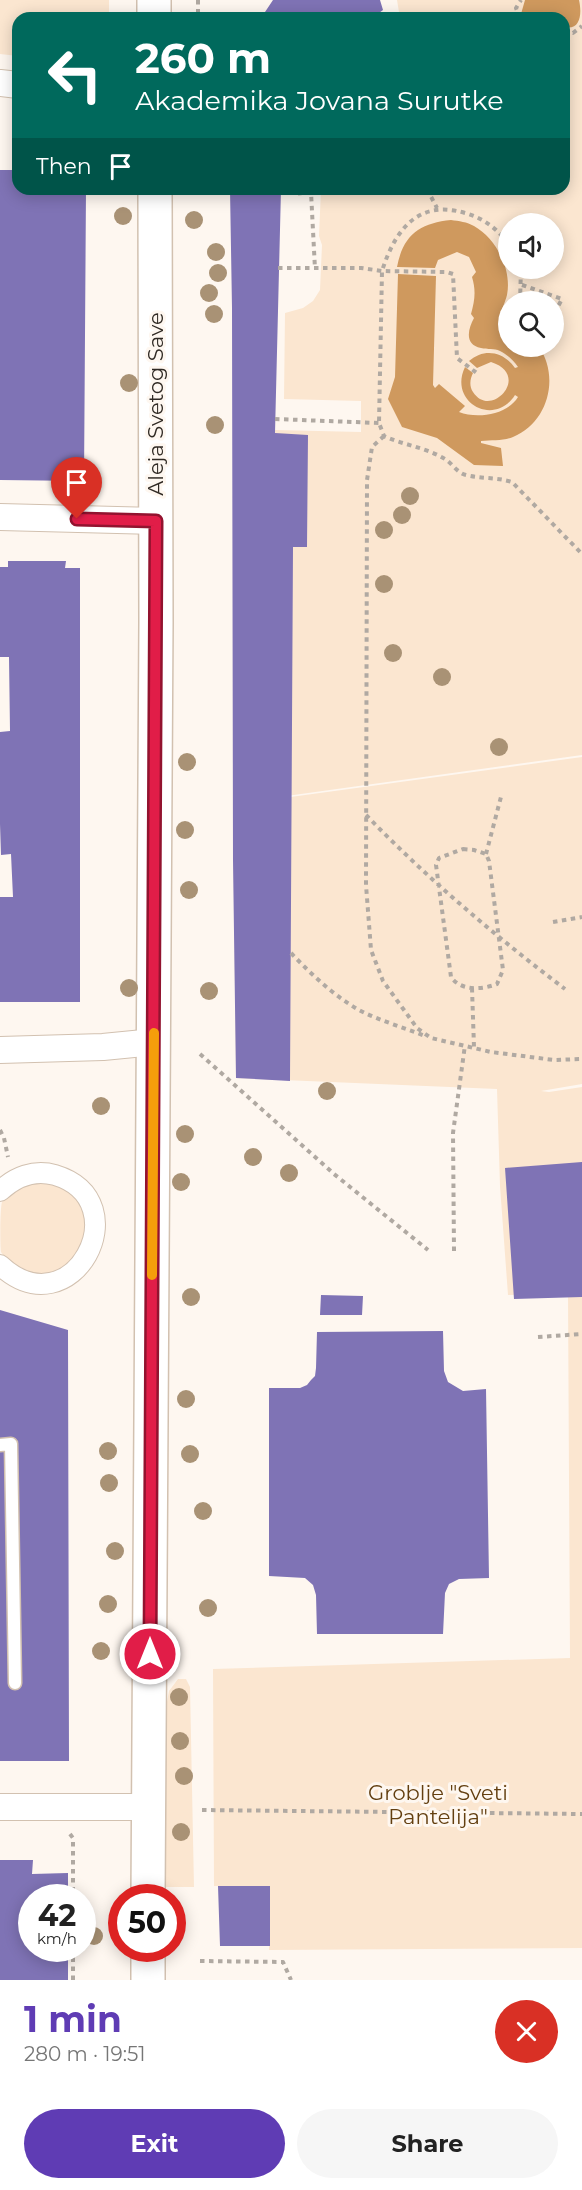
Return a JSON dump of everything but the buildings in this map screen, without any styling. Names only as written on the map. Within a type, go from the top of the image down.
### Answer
[{"type":"main road","name":"Aleja Svetog Save","points":[[148,1884],[154,1042],[155,195]]},
{"type":"main road","points":[[148,1962],[148,1980]]},
{"type":"street","points":[[0,517],[156,521]]},
{"type":"street","points":[[0,1050],[103,1047],[154,1042]]},
{"type":"street","points":[[0,1191],[10,1182],[27,1174],[46,1173],[64,1178],[80,1189],[90,1204],[96,1222],[94,1241],[87,1257],[76,1271],[60,1280],[43,1284],[26,1282],[10,1274],[0,1265]]},
{"type":"street","points":[[0,1807],[148,1807]]},
{"type":"lane","points":[[0,1444],[11,1444],[15,1683]]},
{"type":"path","points":[[311,195],[315,269]]},
{"type":"path","points":[[430,195],[437,208]]},
{"type":"path","points":[[498,230],[476,216],[437,208],[411,220],[389,249],[382,271],[379,423],[384,436],[398,443],[421,447],[447,460],[461,474],[497,477],[512,482],[582,554]]},
{"type":"path","points":[[278,268],[361,268],[453,274],[457,358],[478,374]]},
{"type":"path","points":[[521,291],[522,279]]},
{"type":"path","points":[[522,285],[539,291]]},
{"type":"path","points":[[275,419],[379,423]]},
{"type":"path","points":[[384,436],[372,447],[367,480],[366,885],[371,950],[383,981],[417,1028],[431,1038]]},
{"type":"path","points":[[486,854],[463,849],[439,858],[436,865],[451,977],[461,987],[488,987],[496,984],[503,970],[489,861],[486,854],[501,794]]},
{"type":"path","points":[[366,815],[439,885],[565,990]]},
{"type":"path","points":[[553,922],[582,917]]},
{"type":"path","points":[[291,953],[312,976],[336,996],[361,1011],[431,1038],[491,1052],[554,1060],[582,1059]]},
{"type":"path","points":[[472,988],[474,1047]]},
{"type":"path","points":[[454,1251],[453,1133],[465,1045]]},
{"type":"path","points":[[200,1054],[334,1174],[428,1250]]},
{"type":"path","points":[[0,1130],[8,1159]]},
{"type":"path","points":[[538,1337],[582,1334]]},
{"type":"path","points":[[202,1810],[582,1814]]},
{"type":"path","points":[[70,1834],[73,1838],[73,1884]]},
{"type":"path","points":[[200,1961],[283,1962],[291,1980]]},
{"type":"path","points":[[73,1962],[73,1980]]},
{"type":"green space","points":[[0,0],[109,0],[109,12],[12,12],[12,55],[0,54]]},
{"type":"green space","points":[[397,0],[582,0],[582,755],[236,803],[236,429],[361,432],[361,401],[284,399],[285,313],[303,308],[313,301],[320,290],[322,245],[319,236],[321,195],[570,195],[570,12],[399,12]]},
{"type":"green space","name":"Groblje \"Sveti Pantelija\"","points":[[582,757],[582,1084],[541,1091],[582,1087],[582,1948],[269,1950],[270,1886],[214,1886],[213,1669],[570,1658],[568,1294],[508,1295],[500,1186],[497,1089],[236,1078],[233,805]]},
{"type":"green space","points":[[33,1182],[61,1187],[78,1201],[85,1220],[83,1240],[74,1259],[58,1271],[36,1273],[11,1262],[1,1252],[2,1202],[12,1192]]},
{"type":"green space","points":[[178,1679],[186,1679],[190,1687],[194,1887],[186,1887],[186,1884],[166,1884],[166,1707],[169,1691]]},
{"type":"shaded area","points":[[525,0],[579,0],[579,20],[570,28],[570,12],[522,12]]},
{"type":"shaded area","points":[[451,220],[474,226],[490,239],[498,251],[498,279],[507,279],[508,285],[507,291],[498,291],[498,351],[476,346],[470,340],[469,332],[474,318],[471,314],[474,295],[472,277],[476,272],[469,257],[457,252],[438,260],[435,268],[397,267],[409,239],[422,228]]},
{"type":"shaded area","points":[[398,274],[436,276],[433,385],[435,388],[439,384],[465,406],[459,412],[474,415],[491,414],[513,403],[518,397],[515,395],[506,405],[485,410],[468,400],[461,380],[465,367],[473,373],[471,387],[473,392],[481,399],[489,401],[497,398],[508,385],[508,376],[503,368],[491,362],[477,368],[469,361],[481,354],[493,353],[505,358],[515,368],[518,367],[510,358],[544,357],[549,372],[549,385],[542,410],[525,430],[513,437],[501,440],[481,441],[481,443],[501,448],[503,466],[474,465],[437,438],[402,427],[388,399],[395,377]]},
{"type":"slow traffic","points":[[152,1275],[154,1033]]},
{"type":"route","points":[[77,519],[156,521],[150,1654]]}]
